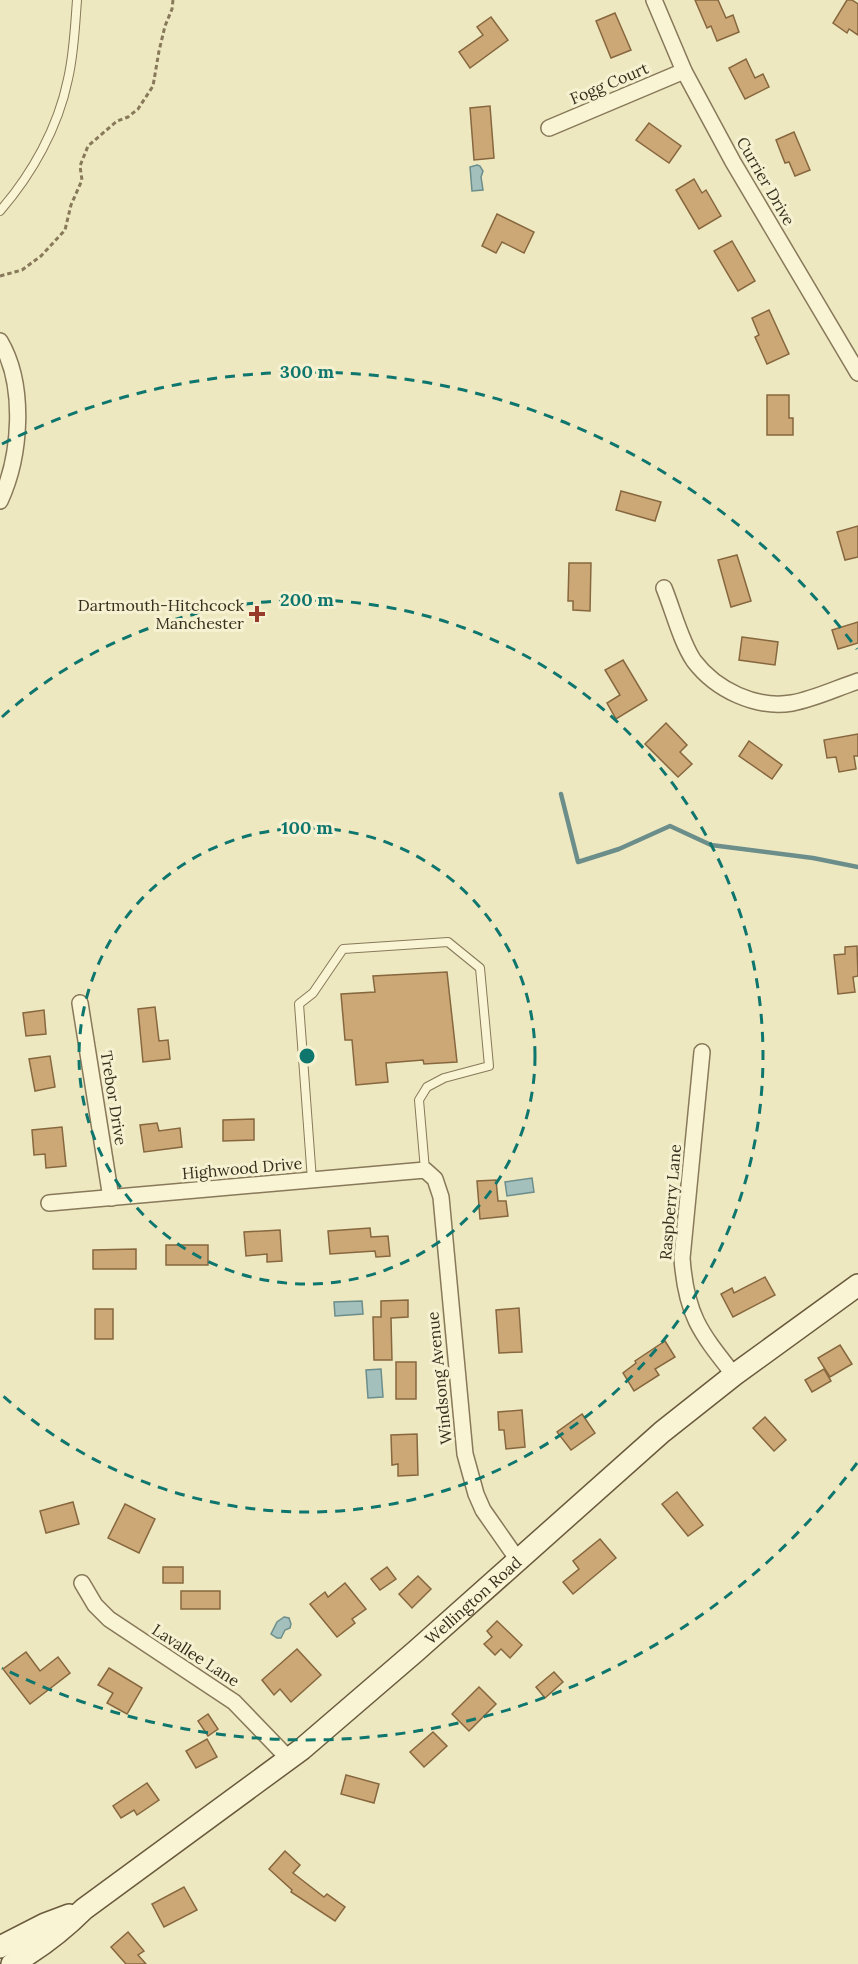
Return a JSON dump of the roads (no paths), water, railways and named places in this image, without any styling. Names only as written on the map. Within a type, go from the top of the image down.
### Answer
[{"type":"main road","name":"Wellington Road","points":[[12,1964],[44,1943],[68,1925],[84,1909],[289,1759],[392,1672],[646,1446],[734,1375],[858,1285]]},
{"type":"main road","name":"Wellington Road","points":[[0,1947],[45,1924],[84,1909]]},
{"type":"street","name":"Currier Drive","points":[[654,0],[684,71],[733,162],[858,373]]},
{"type":"street","name":"Fogg Court","points":[[549,128],[684,71]]},
{"type":"street","points":[[0,341],[7,353],[15,387],[17,423],[14,458],[0,501]]},
{"type":"street","points":[[664,588],[694,660],[706,673],[734,694],[770,704],[792,703],[858,681]]},
{"type":"street","name":"Trebor Drive","points":[[80,1003],[111,1198]]},
{"type":"street","name":"Raspberry Lane","points":[[702,1052],[682,1258],[684,1281],[689,1306],[697,1325],[734,1375]]},
{"type":"street","name":"Highwood Drive","points":[[49,1203],[312,1180],[430,1175]]},
{"type":"street","name":"Windsong Avenue","points":[[430,1175],[441,1197],[465,1454],[483,1510],[518,1560]]},
{"type":"street","name":"Lavallee Lane","points":[[82,1583],[95,1605],[109,1619],[234,1702],[289,1759]]},
{"type":"lane","points":[[0,211],[19,189],[38,158],[63,96],[72,57],[77,0]]},
{"type":"lane","points":[[312,1180],[299,1004],[313,993],[343,949],[448,942],[480,968],[489,1066],[444,1078],[427,1087],[419,1100],[430,1175]]},
{"type":"water","points":[[477,165],[483,171],[481,177],[483,190],[472,191],[470,167]]},
{"type":"water","points":[[532,1178],[534,1192],[507,1196],[505,1182]]},
{"type":"water","points":[[362,1301],[363,1314],[335,1316],[334,1302]]},
{"type":"water","points":[[381,1369],[383,1397],[368,1398],[366,1370]]},
{"type":"water","points":[[284,1617],[289,1618],[290,1628],[285,1630],[281,1638],[277,1638],[271,1634],[277,1622]]},
{"type":"waterway","points":[[561,794],[578,862],[619,849],[670,826],[711,845],[813,858],[858,867]]},
{"type":"place","name":"Dartmouth-Hitchcock Manchester","points":[[257,614]]}]
